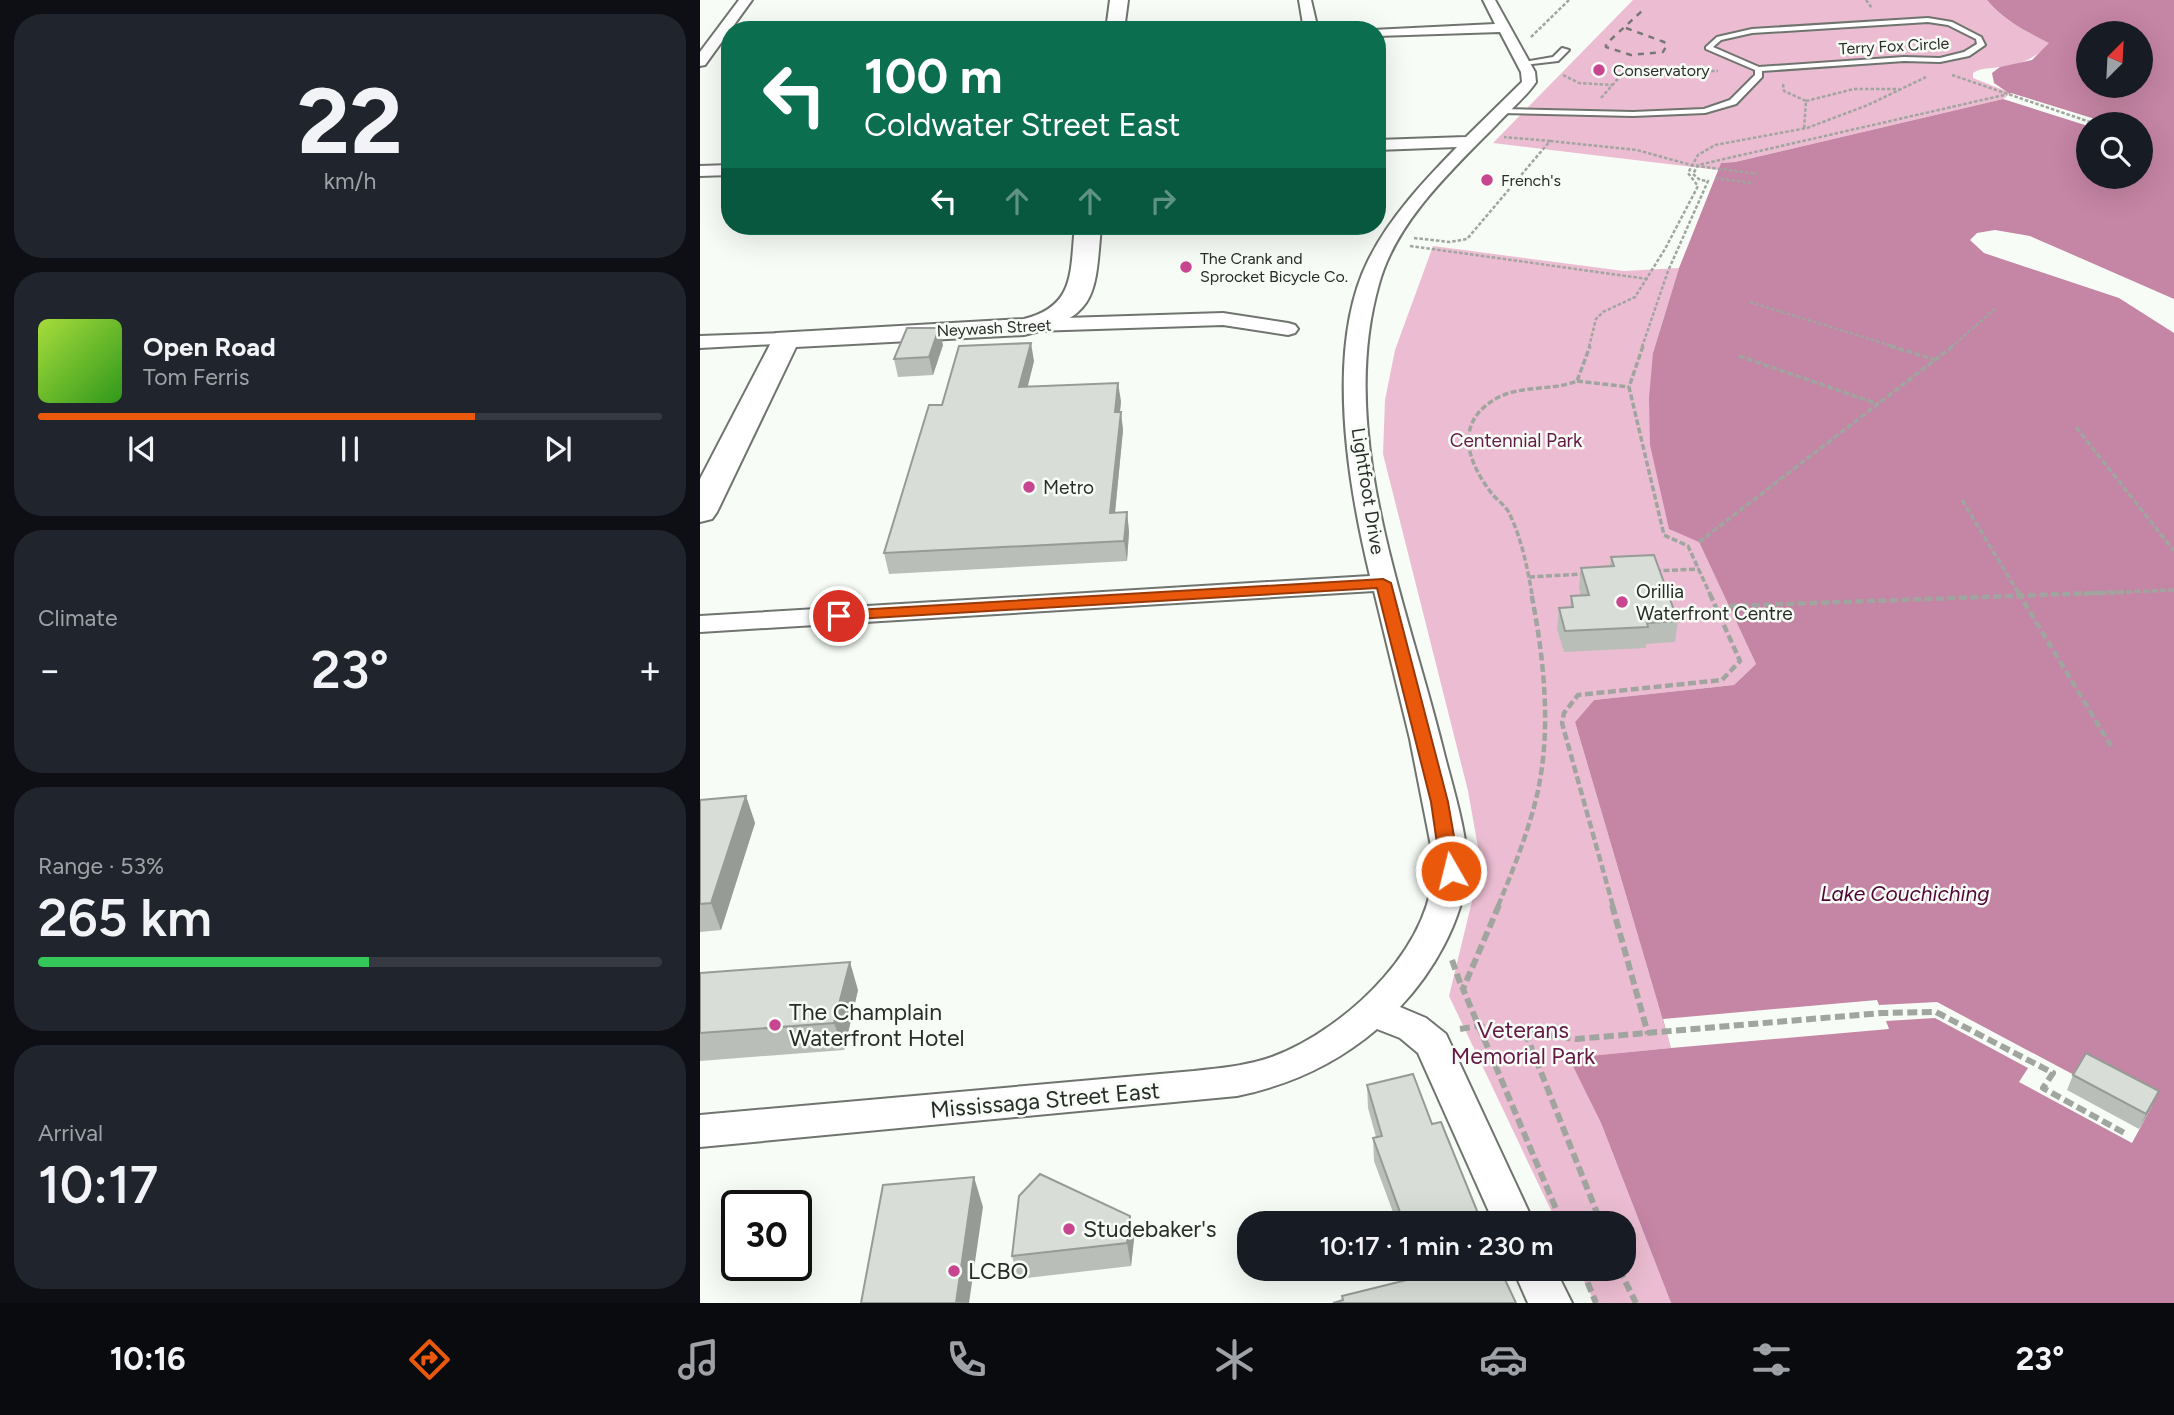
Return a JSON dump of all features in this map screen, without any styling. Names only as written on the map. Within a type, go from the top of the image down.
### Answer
[{"type":"main road","points":[[1116,21],[1119,0]]},
{"type":"main road","points":[[1034,325],[1051,321],[1072,308],[1080,290],[1087,235]]},
{"type":"main road","name":"Neywash Street","points":[[786,338],[1034,325]]},
{"type":"main road","points":[[700,512],[786,338]]},
{"type":"street","points":[[730,21],[746,0]]},
{"type":"street","points":[[1305,0],[1309,21]]},
{"type":"street","points":[[1489,0],[1503,28],[1531,64]]},
{"type":"street","points":[[1386,32],[1503,28]]},
{"type":"street","points":[[702,56],[721,32]]},
{"type":"street","points":[[702,56],[721,54]]},
{"type":"street","name":"Lightfoot Drive","points":[[1372,1013],[1421,956],[1434,929],[1451,871],[1440,802],[1383,583],[1364,478],[1355,394],[1360,330],[1369,281],[1397,228],[1507,112],[1528,85],[1531,64]]},
{"type":"street","points":[[1386,144],[1480,139]]},
{"type":"street","points":[[700,171],[721,170]]},
{"type":"street","name":"Neywash Street","points":[[1034,325],[1223,319],[1288,329]]},
{"type":"street","name":"Neywash Street","points":[[700,342],[786,338]]},
{"type":"street","points":[[700,624],[1383,583]]},
{"type":"street","points":[[1372,1013],[1424,1034],[1440,1056],[1509,1211]]},
{"type":"street","name":"Mississaga Street East","points":[[700,1130],[1226,1082],[1297,1063],[1372,1013]]},
{"type":"street","points":[[1540,1281],[1550,1303]]},
{"type":"lane","name":"Terry Fox Circle","points":[[1928,20],[1950,23],[1980,39],[1980,47],[1953,58],[1758,73],[1712,51],[1710,44],[1719,38],[1752,31],[1928,20]]},
{"type":"lane","points":[[1531,64],[1555,59],[1565,50]]},
{"type":"lane","points":[[1507,112],[1705,111],[1733,102],[1758,73]]},
{"type":"path","points":[[1570,0],[1525,43],[1531,64],[1551,68],[1575,82],[1612,85]]},
{"type":"path","points":[[1920,59],[1939,70],[2004,95],[2076,118]]},
{"type":"path","points":[[1577,381],[1588,353],[1596,319],[1603,312],[1635,297],[1648,279],[1698,186],[1698,182],[1688,174],[1697,156],[1710,148],[1804,129],[1903,89],[1939,70]]},
{"type":"path","points":[[1587,113],[1622,74],[1758,73],[1780,83],[1785,87],[1784,91],[1806,101],[1854,89],[1903,89]]},
{"type":"path","points":[[1648,1034],[1562,723],[1564,713],[1578,695],[1722,680],[1740,661],[1688,547],[1664,535],[1629,387],[1668,271],[1708,181],[1700,180],[1693,174],[1698,166],[2004,95]]},
{"type":"path","points":[[1804,129],[1806,101]]},
{"type":"path","points":[[1480,139],[1507,112]]},
{"type":"path","points":[[1480,139],[1550,141],[1637,150],[1691,165],[1757,174]]},
{"type":"path","points":[[1407,237],[1450,242],[1467,239],[1550,141]]},
{"type":"path","points":[[1715,178],[1752,183]]},
{"type":"path","points":[[1402,245],[1648,279]]},
{"type":"path","points":[[1750,302],[1936,360]]},
{"type":"path","points":[[1699,542],[1936,360],[1996,308]]},
{"type":"path","points":[[1738,356],[1878,404]]},
{"type":"path","points":[[1463,989],[1530,824],[1542,755],[1541,658],[1529,577],[1507,510],[1491,494],[1468,454],[1466,445],[1471,423],[1478,411],[1505,392],[1554,388],[1577,381],[1629,387]]},
{"type":"path","points":[[2076,428],[2174,551]]},
{"type":"path","points":[[1962,500],[2111,746]]},
{"type":"path","points":[[1646,571],[1699,569]]},
{"type":"path","points":[[1529,577],[1594,574]]},
{"type":"path","points":[[1729,606],[2174,590]]},
{"type":"path","points":[[1452,947],[1452,960],[1463,989],[1557,1211]]},
{"type":"path","points":[[1478,1026],[1576,1038],[1882,1013],[1936,1012],[2053,1073],[2043,1088],[2126,1134]]},
{"type":"path","points":[[1525,1032],[1596,1211]]},
{"type":"path","points":[[1587,1281],[1596,1303]]},
{"type":"path","points":[[1625,1281],[1636,1303]]},
{"type":"green space","points":[[1633,0],[1987,0],[2024,30],[2050,43],[2022,62],[1973,73],[1973,78],[2011,93],[2003,99],[1722,163],[1718,170],[1493,143]]},
{"type":"green space","name":"Centennial Park","points":[[1433,246],[1624,271],[1679,268],[1653,353],[1699,542],[1756,664],[1734,685],[1594,700],[1575,722],[1671,1048],[1570,1058],[1601,1123],[1635,1211],[1551,1211],[1449,996],[1481,864],[1468,791],[1383,454],[1385,400],[1395,350]]},
{"type":"green space","name":"Centennial Park","points":[[1636,1213],[1671,1303],[1595,1303],[1584,1281],[1636,1281]]},
{"type":"water","name":"Lake Couchiching","points":[[1987,0],[2174,0],[2174,1303],[1671,1303],[1601,1123],[1569,1058],[1671,1048],[1575,722],[1594,700],[1734,685],[1756,664],[1699,542],[1669,529],[1650,445],[1649,398],[1653,353],[1679,268],[1721,163],[1735,162],[2003,99],[2010,94],[1994,83],[1992,73],[2000,67],[2032,60],[2049,43],[2000,14]]},
{"type":"pier","points":[[2011,93],[2076,113],[2076,122],[2003,99]]},
{"type":"pier","points":[[1995,230],[2030,236],[2174,299],[2174,333],[2119,298],[1984,253],[1970,240],[1977,233]]},
{"type":"pier","points":[[1877,1000],[1879,1005],[1937,1002],[2076,1076],[2152,1106],[2132,1143],[2019,1082],[2028,1068],[1935,1018],[1886,1021],[1889,1029],[1671,1048],[1663,1019]]},
{"type":"building","points":[[907,328],[939,328],[929,357],[894,359]]},
{"type":"building","points":[[1031,343],[1019,387],[1118,383],[1115,412],[1121,412],[1110,513],[1127,512],[1124,541],[884,553],[929,405],[942,405],[959,346]]},
{"type":"building","name":"Orillia Waterfront Centre","points":[[1654,555],[1678,621],[1647,623],[1648,627],[1565,631],[1559,608],[1573,607],[1571,596],[1589,595],[1581,568],[1614,566],[1611,557]]},
{"type":"building","points":[[746,796],[711,903],[700,904],[700,800]]},
{"type":"building","points":[[850,962],[834,1023],[700,1033],[700,973]]},
{"type":"building","points":[[2086,1053],[2159,1091],[2146,1114],[2073,1075]]},
{"type":"building","points":[[1413,1074],[1432,1124],[1441,1122],[1477,1211],[1400,1211],[1373,1138],[1382,1136],[1367,1085]]},
{"type":"building","points":[[1040,1174],[1130,1216],[1127,1243],[1012,1256],[1019,1196]]},
{"type":"building","points":[[974,1177],[956,1303],[861,1303],[883,1185]]},
{"type":"building","points":[[1403,1281],[1506,1281],[1516,1303],[1333,1303],[1343,1300],[1342,1296]]},
{"type":"railway","points":[[1626,28],[1664,42],[1667,45],[1663,52],[1631,55],[1606,47],[1606,44],[1643,10]]},
{"type":"place","name":"Conservatory","points":[[1599,70]]},
{"type":"place","name":"French's","points":[[1487,180]]},
{"type":"place","name":"The Crank and Sprocket Bicycle Co.","points":[[1186,267]]},
{"type":"place","name":"Metro","points":[[1029,487]]},
{"type":"place","name":"Orillia Waterfront Centre","points":[[1622,602]]},
{"type":"place","name":"The Champlain Waterfront Hotel","points":[[775,1025]]},
{"type":"place","name":"Studebaker's","points":[[1069,1229]]},
{"type":"place","name":"LCBO","points":[[954,1271]]},
{"type":"route","points":[[839,616],[1383,583],[1440,802],[1451,871]]},
{"type":"park label","name":"Veterans Memorial Park","points":[[1523,1043]]}]
